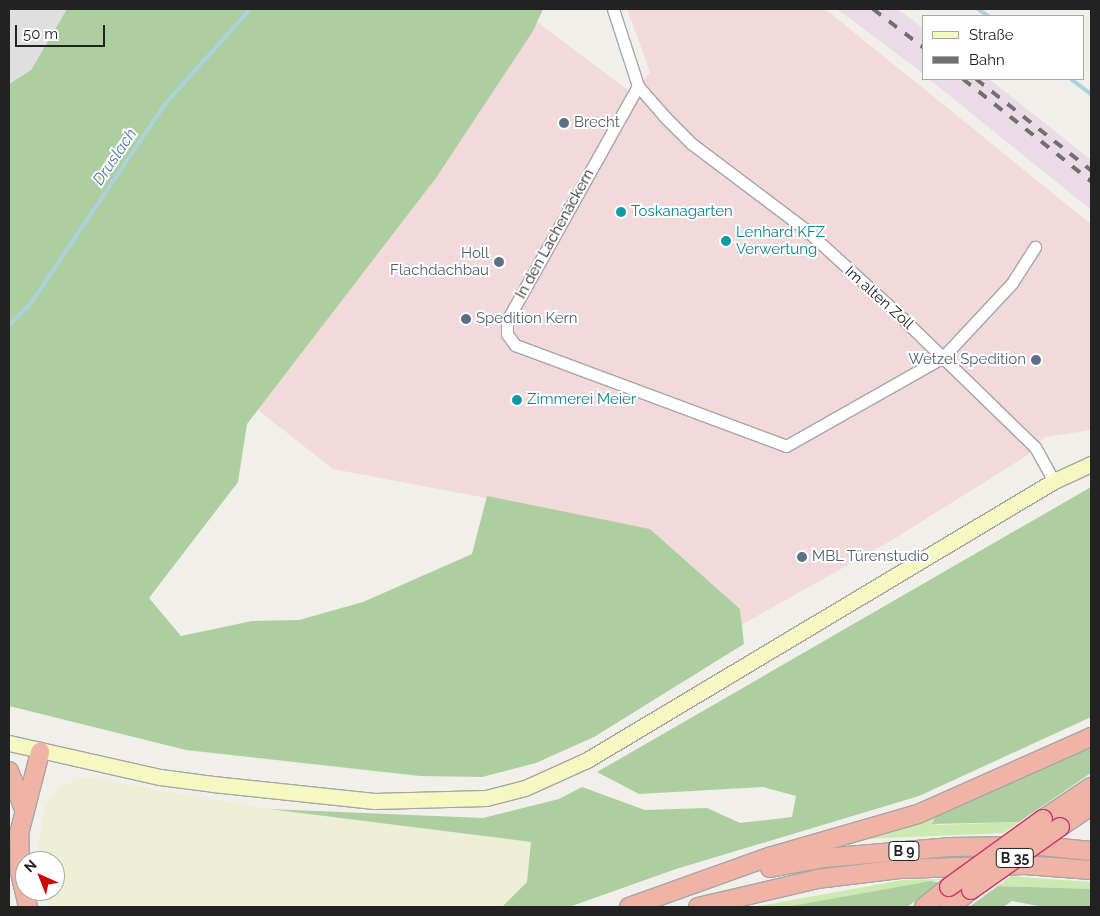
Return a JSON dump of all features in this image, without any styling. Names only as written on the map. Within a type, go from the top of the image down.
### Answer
[{"type":"highway","points":[[718,878],[769,857],[918,814],[1091,737]]},
{"type":"highway","points":[[28,907],[19,856],[24,810],[40,752]]},
{"type":"highway","points":[[9,771],[24,810]]},
{"type":"highway","points":[[924,907],[1043,819],[1091,788]]},
{"type":"highway","name":"B 35","points":[[950,907],[971,890],[1091,806]]},
{"type":"highway","name":"B 9","points":[[629,907],[718,878],[824,858],[949,847],[1041,846],[1091,851]]},
{"type":"highway","name":"B 9","points":[[698,907],[817,879],[901,869],[1025,865],[1091,870]]},
{"type":"main road","points":[[9,743],[40,752],[160,777],[374,801],[450,802],[525,788],[587,760],[1054,481],[1091,464]]},
{"type":"street","name":"Im alten Zoll","points":[[613,9],[638,86],[692,144],[805,229],[943,356],[1035,447],[1054,481]]},
{"type":"street","name":"In den Lachenäckern","points":[[638,86],[507,320],[508,334],[516,345],[786,446],[943,356],[1012,283],[1035,247]]},
{"type":"shaded area","points":[[9,9],[67,9],[31,70],[9,84]]},
{"type":"shaded area","points":[[627,9],[825,9],[1091,224],[1091,430],[1045,437],[1026,456],[894,539],[741,625],[740,609],[650,529],[333,469],[258,410],[436,178],[537,22],[633,94],[650,72]]},
{"type":"shaded area","points":[[837,9],[897,9],[911,19],[922,27],[922,73]]},
{"type":"shaded area","points":[[930,80],[990,80],[1091,160],[1091,210]]},
{"type":"green space","points":[[67,9],[543,9],[533,31],[436,178],[247,424],[238,482],[149,598],[181,636],[252,621],[299,620],[363,602],[472,554],[487,496],[650,529],[740,609],[744,644],[594,737],[536,763],[482,777],[420,776],[186,750],[9,706],[9,84],[31,70]]},
{"type":"green space","points":[[1091,487],[1091,717],[919,796],[676,869],[569,907],[502,907],[527,882],[531,842],[269,809],[483,818],[559,799],[582,787],[645,810],[707,808],[740,823],[792,817],[796,796],[763,787],[639,794],[597,772]]},
{"type":"green space","points":[[1091,743],[1091,747],[1057,764],[943,810],[935,825],[1019,822],[1004,833],[863,839]]},
{"type":"green space","points":[[1091,747],[1091,773],[1019,822],[932,824],[938,812]]},
{"type":"green space","points":[[87,777],[269,809],[531,842],[527,882],[502,907],[49,907],[47,901],[65,901],[65,851],[38,851],[45,807],[61,786]]},
{"type":"green space","points":[[1011,876],[1091,882],[1091,889],[998,886]]},
{"type":"green space","points":[[945,879],[786,907],[754,907],[903,880]]},
{"type":"green space","points":[[931,881],[940,883],[907,907],[786,907]]},
{"type":"green space","points":[[998,886],[1091,889],[1091,906],[1044,907],[1012,901],[1003,907],[969,907]]},
{"type":"waterway","name":"Druslach","points":[[9,325],[31,303],[166,103],[250,9]]},
{"type":"waterway","points":[[978,9],[987,15]]},
{"type":"waterway","points":[[1072,80],[1091,94]]},
{"type":"railway","points":[[873,9],[922,46]]},
{"type":"railway","points":[[964,80],[1091,181]]},
{"type":"railway","points":[[977,80],[1091,170]]},
{"type":"place","name":"Brecht","points":[[564,123]]},
{"type":"place","name":"Toskanagarten","points":[[621,212]]},
{"type":"place","name":"Lenhard KFZ Verwertung","points":[[726,241]]},
{"type":"place","name":"Holl Flachdachbau","points":[[499,262]]},
{"type":"place","name":"Spedition Kern","points":[[466,319]]},
{"type":"place","name":"Wetzel Spedition","points":[[1036,360]]},
{"type":"place","name":"Zimmerei Meier","points":[[517,400]]},
{"type":"place","name":"MBL Türenstudio","points":[[802,557]]}]
